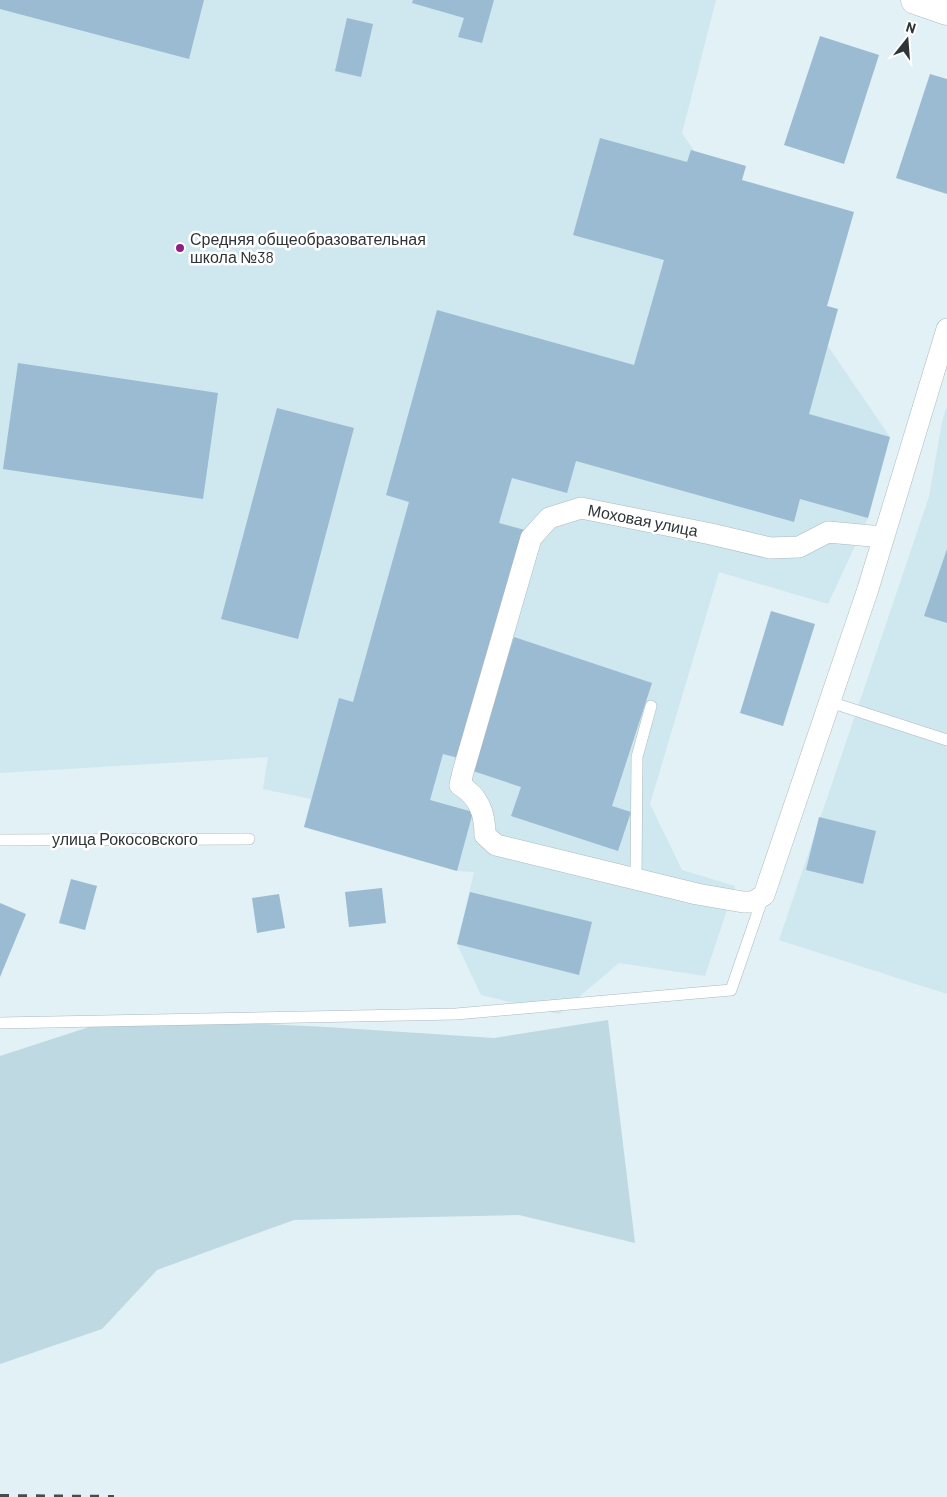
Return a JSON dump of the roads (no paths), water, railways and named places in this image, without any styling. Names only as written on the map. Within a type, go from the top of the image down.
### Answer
[{"type":"street","points":[[915,0],[947,11]]},
{"type":"street","points":[[636,879],[743,902],[753,902],[764,895],[830,702],[947,329]]},
{"type":"street","name":"Моховая улица","points":[[636,879],[496,845],[485,835],[485,817],[472,793],[460,785],[531,538],[549,518],[581,508],[770,548],[799,547],[828,532],[883,537]]},
{"type":"lane","points":[[830,702],[947,740]]},
{"type":"lane","points":[[636,879],[637,757],[651,706]]},
{"type":"lane","name":"улица Рокосовского","points":[[0,840],[249,838]]},
{"type":"lane","points":[[0,1023],[456,1014],[731,990],[764,895]]},
{"type":"railway","points":[[0,1496],[114,1497]]},
{"type":"place","name":"Средняя общеобразовательная школа №38","points":[[180,248]]}]
